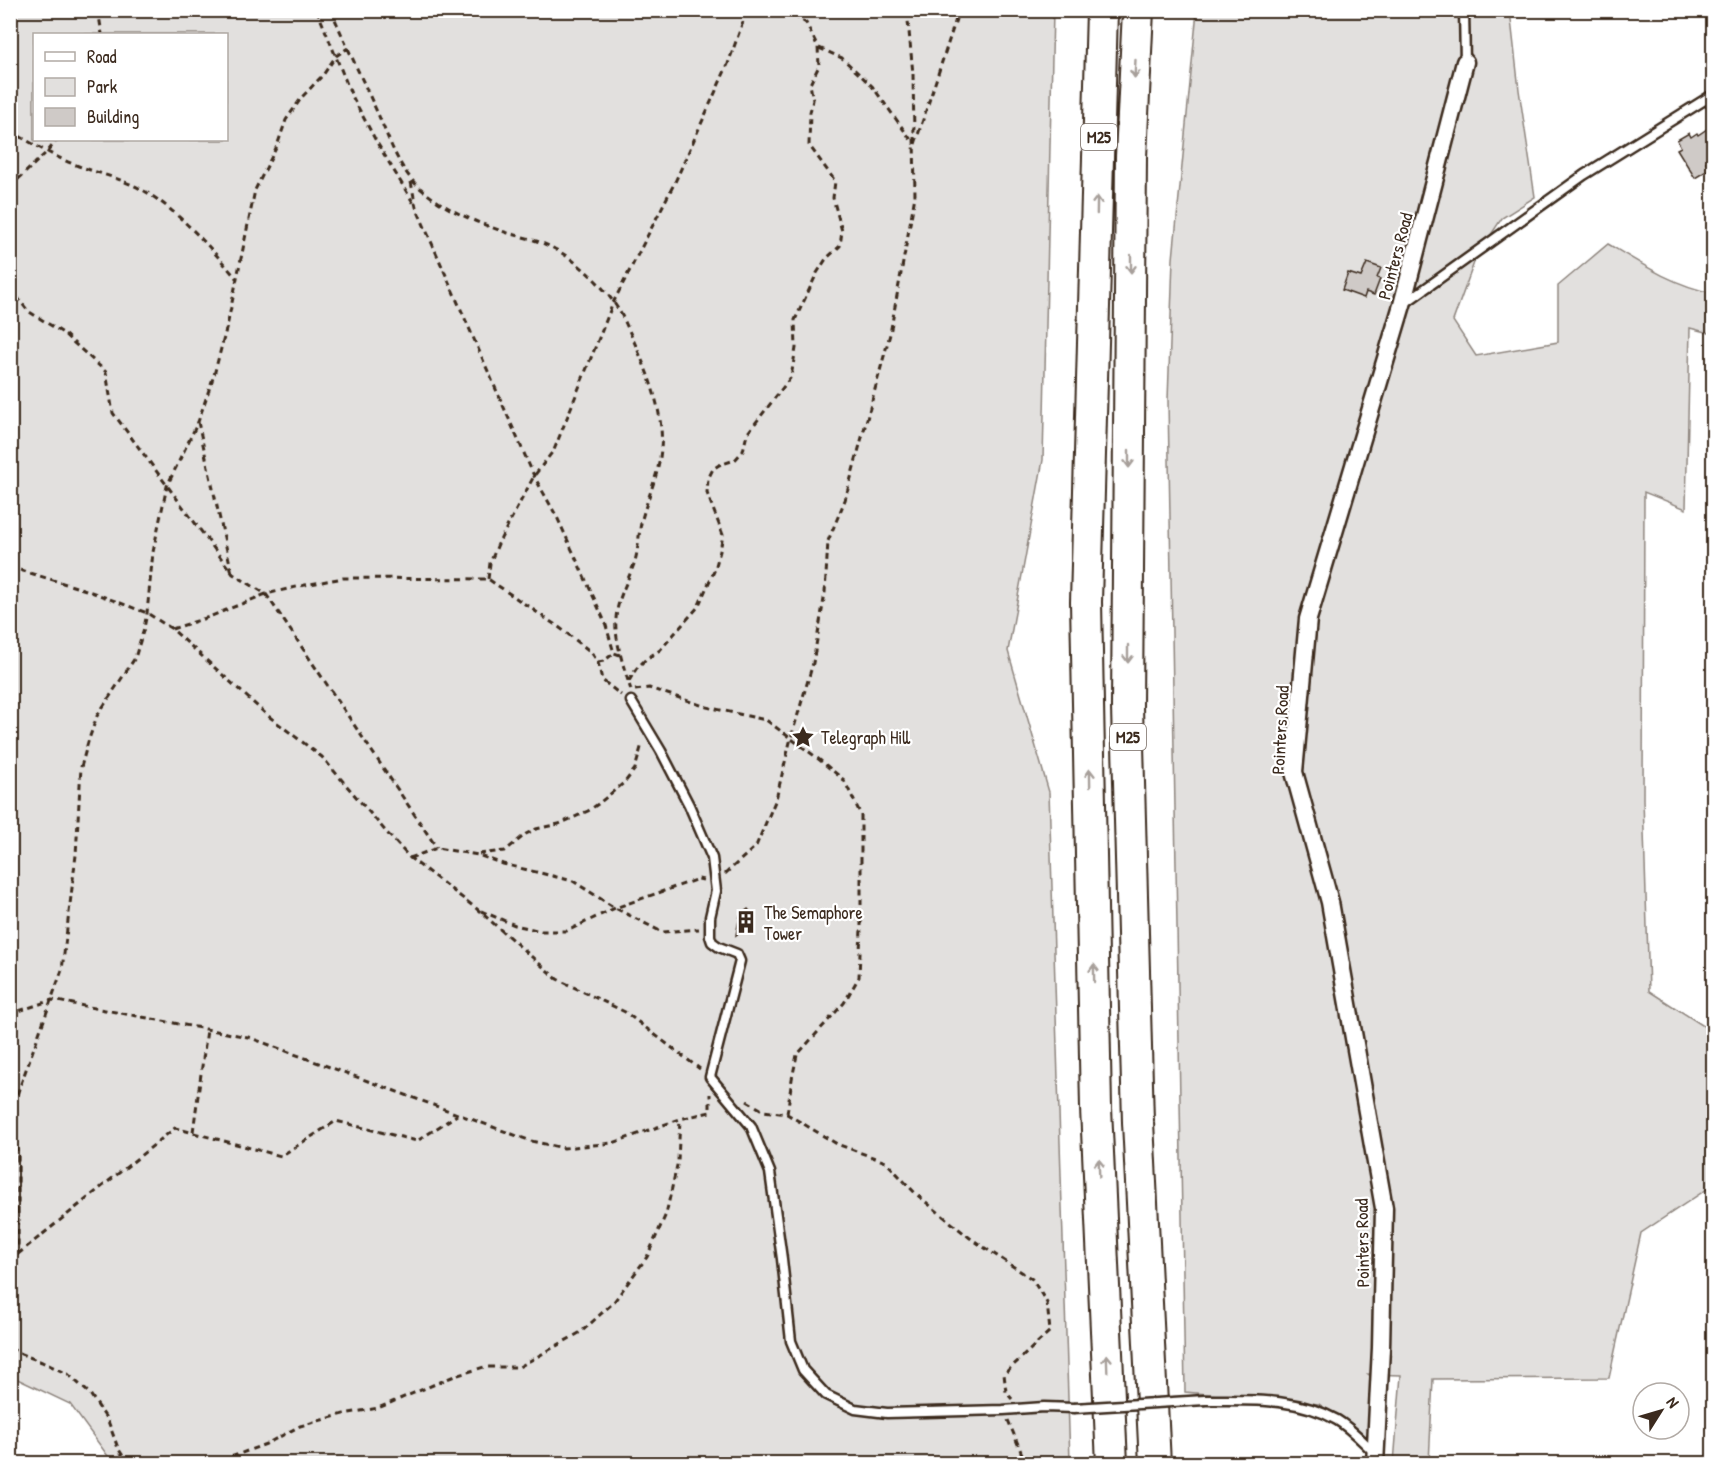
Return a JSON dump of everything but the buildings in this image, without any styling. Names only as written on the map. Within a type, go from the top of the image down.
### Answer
[{"type":"highway","name":"M25","points":[[1102,10],[1086,602],[1096,1108],[1112,1464]]},
{"type":"highway","name":"M25","points":[[1138,10],[1131,157],[1128,707],[1138,1122],[1155,1464]]},
{"type":"street","name":"Pointers Road","points":[[1375,1459],[1382,1348],[1384,1208],[1330,902],[1294,772],[1308,619],[1402,305],[1466,63]]},
{"type":"lane","name":"Pointers Road","points":[[1464,10],[1466,63]]},
{"type":"lane","points":[[1402,305],[1584,175],[1713,94]]},
{"type":"lane","points":[[631,701],[661,751],[712,858],[716,891],[710,928],[712,942],[737,954],[740,961],[710,1077],[751,1126],[770,1172],[791,1341],[802,1370],[826,1395],[855,1409],[887,1413],[1256,1400],[1303,1407],[1337,1420],[1354,1433],[1375,1459]]},
{"type":"path","points":[[98,10],[102,33]]},
{"type":"path","points":[[317,10],[351,93],[376,141],[416,207],[534,476],[557,517],[605,622],[614,653]]},
{"type":"path","points":[[331,10],[396,153],[411,180],[416,207]]},
{"type":"path","points":[[488,579],[490,563],[498,544],[534,476],[554,450],[614,303],[675,182],[728,64],[747,10]]},
{"type":"path","points":[[628,681],[636,669],[660,650],[698,607],[715,569],[723,535],[707,493],[708,479],[713,469],[735,460],[743,451],[747,434],[791,377],[795,348],[795,320],[817,273],[826,259],[840,246],[842,231],[833,198],[835,181],[809,145],[810,112],[813,100],[810,84],[819,66],[818,47],[806,23],[785,10]]},
{"type":"path","points":[[477,909],[515,925],[541,931],[567,932],[615,908],[698,879],[716,882],[756,846],[776,800],[813,663],[825,593],[828,541],[845,500],[890,334],[915,196],[913,74],[907,10]]},
{"type":"path","points":[[915,145],[959,10]]},
{"type":"path","points":[[818,47],[842,58],[872,86],[915,145]]},
{"type":"path","points":[[10,1114],[62,970],[76,855],[81,767],[98,716],[135,658],[147,613],[153,552],[167,486],[198,422],[214,375],[228,322],[255,190],[278,146],[286,120],[336,56],[348,48]]},
{"type":"path","points":[[10,131],[75,165],[126,182],[147,192],[198,236],[236,278]]},
{"type":"path","points":[[10,187],[56,141]]},
{"type":"path","points":[[411,180],[454,211],[476,221],[550,246],[572,260],[614,303],[625,321],[651,383],[660,424],[661,448],[658,469],[641,520],[635,560],[628,580],[621,591],[615,621],[621,656],[632,690],[649,688],[707,707],[766,720],[844,780],[861,815],[860,977],[844,1003],[797,1055],[787,1114]]},
{"type":"path","points":[[10,288],[28,311],[63,333],[106,372],[113,413],[233,574],[266,594],[437,848]]},
{"type":"path","points":[[198,422],[233,574]]},
{"type":"path","points":[[10,567],[86,590],[147,613],[172,629],[267,715],[322,757],[410,858],[477,909],[557,979],[625,1012],[710,1077],[710,1112],[680,1119],[613,1143],[564,1148],[531,1141],[248,1037],[52,1000],[19,1011],[10,1006]]},
{"type":"path","points":[[172,629],[266,594],[343,578],[488,579],[591,652],[598,662],[602,680],[616,693],[631,701]]},
{"type":"path","points":[[614,653],[621,656]]},
{"type":"path","points":[[598,662],[604,661],[614,653]]},
{"type":"path","points":[[478,855],[505,851],[526,834],[573,819],[609,796],[625,782],[635,769],[647,728]]},
{"type":"path","points":[[410,858],[437,848],[478,855],[503,864],[573,881],[615,908],[662,932],[710,928]]},
{"type":"path","points":[[193,1132],[207,1029]]},
{"type":"path","points":[[744,1100],[764,1111],[787,1114],[837,1144],[886,1162],[916,1194],[969,1238],[1032,1279],[1047,1303],[1050,1331],[1004,1374],[1006,1392],[1021,1408]]},
{"type":"path","points":[[10,1262],[175,1128],[280,1156],[336,1121],[417,1141],[458,1115]]},
{"type":"path","points":[[212,1464],[266,1444],[300,1426],[378,1408],[452,1377],[484,1368],[519,1366],[581,1332],[613,1303],[647,1257],[666,1214],[678,1161],[680,1119]]},
{"type":"path","points":[[10,1125],[18,1154],[18,1254]]},
{"type":"path","points":[[10,1348],[69,1374],[90,1394],[108,1421],[118,1448],[128,1464]]},
{"type":"path","points":[[1004,1410],[1026,1464]]},
{"type":"green space","points":[[10,11],[1053,11],[1043,460],[1008,651],[1049,792],[1070,1462],[113,1463],[70,1404],[11,1376]]},
{"type":"green space","points":[[1197,11],[1510,11],[1535,197],[1502,218],[1476,257],[1453,321],[1476,356],[1558,342],[1558,286],[1608,244],[1672,280],[1713,293],[1713,334],[1690,328],[1686,509],[1644,492],[1643,799],[1649,991],[1713,1032],[1713,1185],[1641,1233],[1609,1378],[1433,1379],[1429,1463],[1394,1463],[1401,1375],[1368,1374],[1373,1378],[1371,1443],[1319,1404],[1185,1392],[1168,400],[1173,259]]},
{"type":"place","name":"Telegraph Hill","points":[[803,737]]},
{"type":"place","name":"The Semaphore Tower","points":[[746,922]]}]
